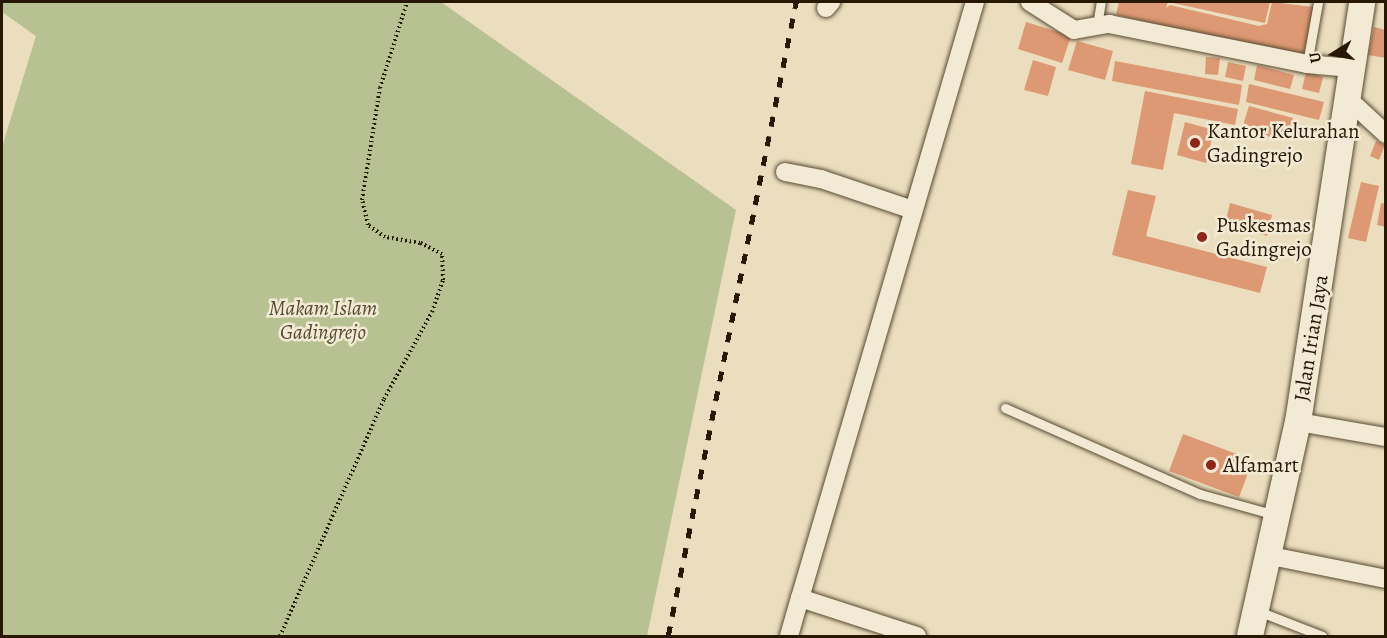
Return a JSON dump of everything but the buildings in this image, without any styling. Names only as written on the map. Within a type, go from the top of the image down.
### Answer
[{"type":"street","points":[[789,636],[975,2]]},
{"type":"street","points":[[1030,2],[1066,27],[1109,24],[1205,41],[1306,64],[1351,68]]},
{"type":"street","name":"Jalan Irian Jaya","points":[[1250,636],[1266,555],[1298,422],[1362,2]]},
{"type":"street","points":[[1348,99],[1386,134]]},
{"type":"street","points":[[785,171],[913,210]]},
{"type":"street","points":[[1298,422],[1386,437]]},
{"type":"street","points":[[1266,555],[1386,579]]},
{"type":"street","points":[[800,598],[917,636]]},
{"type":"lane","points":[[1097,26],[1101,2]]},
{"type":"lane","points":[[1306,64],[1318,2]]},
{"type":"lane","points":[[1005,408],[1200,494],[1275,515]]},
{"type":"lane","points":[[1256,610],[1322,636]]},
{"type":"path","points":[[280,636],[384,399],[432,312],[443,280],[442,254],[420,243],[385,237],[368,225],[362,200],[380,88],[407,2]]},
{"type":"green space","name":"Makam Islam Gadingrejo","points":[[2,2],[441,2],[736,210],[647,636],[2,636],[2,147],[36,36],[2,12]]},
{"type":"railway","points":[[668,636],[796,2]]},
{"type":"place","name":"Kantor Kelurahan Gadingrejo","points":[[1195,143]]},
{"type":"place","name":"Puskesmas Gadingrejo","points":[[1202,237]]},
{"type":"place","name":"Alfamart","points":[[1211,465]]}]
